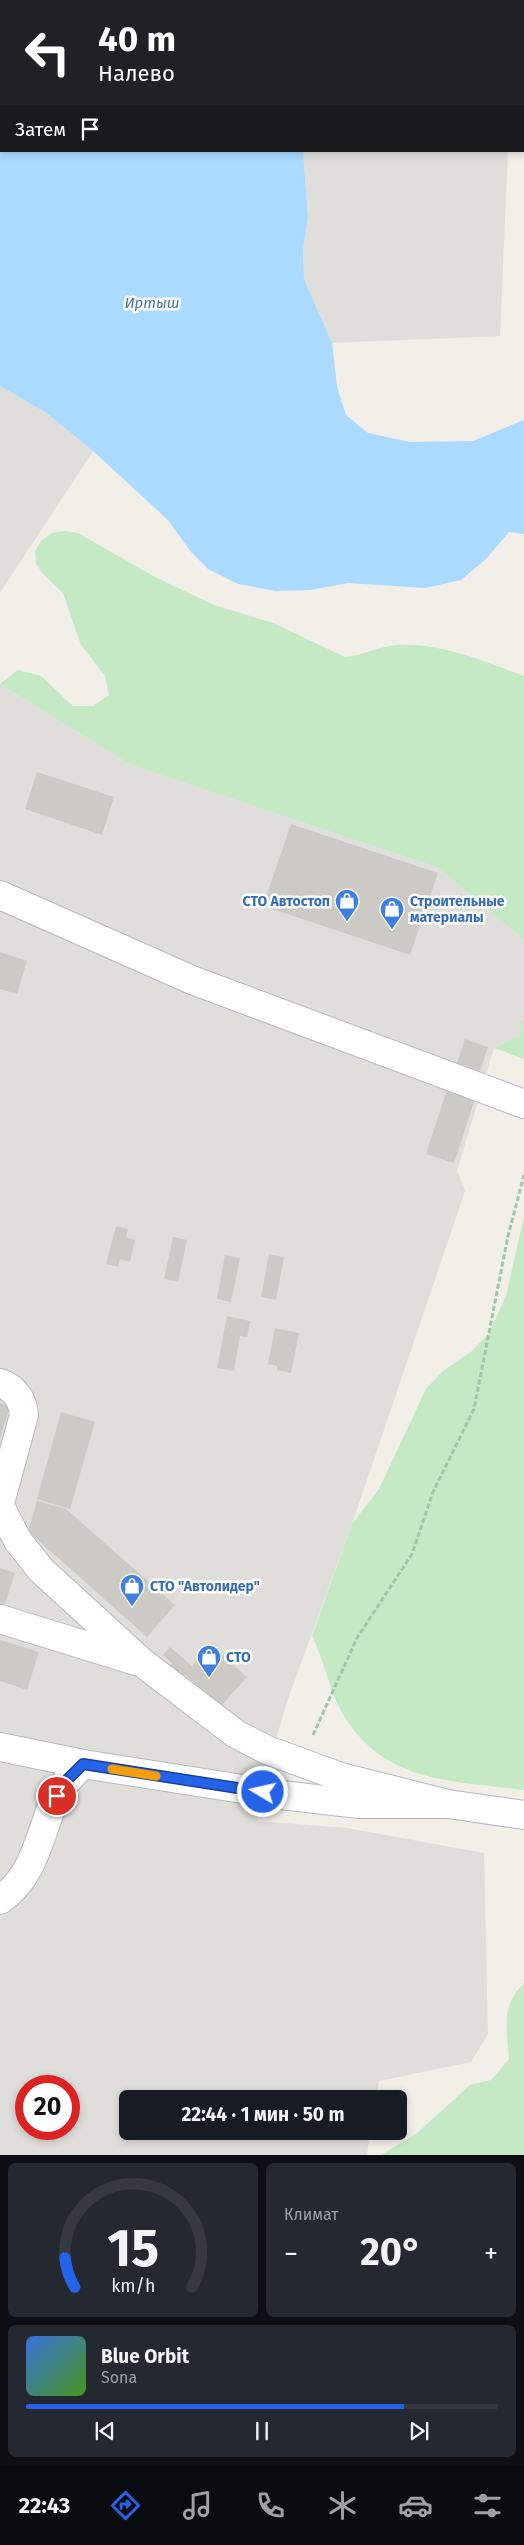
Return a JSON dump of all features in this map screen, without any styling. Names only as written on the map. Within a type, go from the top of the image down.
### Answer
[{"type":"lane","points":[[0,895],[192,980],[524,1104]]},
{"type":"lane","points":[[0,1383],[16,1393],[23,1403],[24,1415],[0,1505],[18,1540],[42,1571],[144,1664],[236,1734],[300,1762],[340,1777],[448,1804],[524,1815]]},
{"type":"lane","points":[[0,1619],[144,1664]]},
{"type":"lane","points":[[0,1747],[83,1764],[281,1795],[349,1803],[448,1804]]},
{"type":"lane","points":[[0,1900],[16,1887],[30,1869],[57,1796],[68,1779],[83,1764]]},
{"type":"path","points":[[300,1762],[358,1638],[412,1554],[433,1492],[474,1410],[508,1236],[524,1175]]},
{"type":"shaded area","points":[[303,152],[508,152],[500,336],[332,343],[304,279],[303,250],[308,217]]},
{"type":"shaded area","points":[[0,386],[48,414],[93,451],[0,593]]},
{"type":"shaded area","points":[[0,684],[131,765],[439,868],[524,940],[524,1018],[518,1036],[494,1048],[457,1171],[465,1191],[352,1524],[288,1699],[267,1769],[258,1821],[347,1828],[484,1853],[488,2034],[471,2062],[379,2081],[378,2090],[119,2090],[119,2140],[369,2140],[367,2155],[0,2155]]},
{"type":"green space","points":[[65,531],[78,533],[155,577],[214,605],[273,623],[345,657],[390,646],[414,645],[462,654],[524,676],[524,940],[439,868],[131,765],[0,684],[18,670],[41,676],[73,706],[93,706],[109,695],[105,676],[81,645],[63,593],[42,573],[36,563],[35,551],[41,541],[52,533]]},
{"type":"green space","points":[[524,1018],[524,1059],[494,1048],[518,1036]]},
{"type":"green space","points":[[524,1216],[524,1790],[470,1784],[421,1774],[398,1765],[377,1753],[358,1735],[341,1711],[312,1636],[352,1524],[379,1489],[426,1389],[443,1371],[472,1351],[489,1333],[506,1296]]},
{"type":"green space","points":[[524,1983],[524,2155],[381,2155],[416,2134],[470,2085],[491,2080],[509,2059],[507,2018],[511,2001]]},
{"type":"water","name":"Иртыш","points":[[0,152],[303,152],[308,217],[303,250],[304,279],[332,343],[337,387],[346,415],[368,433],[410,442],[473,441],[524,420],[524,534],[509,532],[486,559],[461,580],[425,588],[348,583],[310,590],[276,591],[238,584],[208,569],[191,552],[168,520],[93,451],[48,414],[0,386]]},
{"type":"building","points":[[37,772],[114,797],[102,835],[25,809]]},
{"type":"building","points":[[291,824],[438,873],[410,955],[263,906]]},
{"type":"building","points":[[0,952],[27,961],[17,994],[0,989]]},
{"type":"building","points":[[465,1039],[488,1047],[480,1071],[457,1063]]},
{"type":"building","points":[[447,1090],[475,1099],[454,1163],[426,1154]]},
{"type":"building","points":[[116,1226],[128,1229],[126,1237],[135,1240],[130,1262],[120,1259],[118,1267],[106,1264]]},
{"type":"building","points":[[173,1237],[187,1240],[178,1282],[164,1279]]},
{"type":"building","points":[[269,1254],[284,1257],[276,1300],[261,1297]]},
{"type":"building","points":[[225,1255],[240,1258],[231,1302],[217,1299]]},
{"type":"building","points":[[227,1316],[250,1321],[247,1337],[240,1336],[234,1371],[217,1368]]},
{"type":"building","points":[[275,1328],[299,1333],[291,1373],[277,1370],[277,1366],[268,1364]]},
{"type":"building","points":[[0,1403],[10,1407],[0,1438]]},
{"type":"building","points":[[61,1412],[95,1422],[70,1509],[37,1499]]},
{"type":"building","points":[[37,1501],[66,1509],[175,1605],[147,1637],[28,1531]]},
{"type":"building","points":[[0,1568],[15,1573],[4,1607],[0,1605]]},
{"type":"building","points":[[0,1640],[39,1652],[27,1690],[0,1681]]},
{"type":"building","points":[[211,1645],[247,1677],[221,1706],[185,1675],[181,1680],[168,1668],[172,1663],[163,1655],[170,1647],[192,1666]]},
{"type":"slow traffic","points":[[112,1769],[156,1776]]},
{"type":"place","name":"СТО Автостоп","points":[[347,922]]},
{"type":"place","name":"Строительные материалы","points":[[392,930]]},
{"type":"place","name":"СТО \"Автолидер\"","points":[[132,1607]]},
{"type":"place","name":"СТО","points":[[209,1678]]},
{"type":"route","points":[[57,1796],[68,1779],[83,1764],[263,1792]]}]
